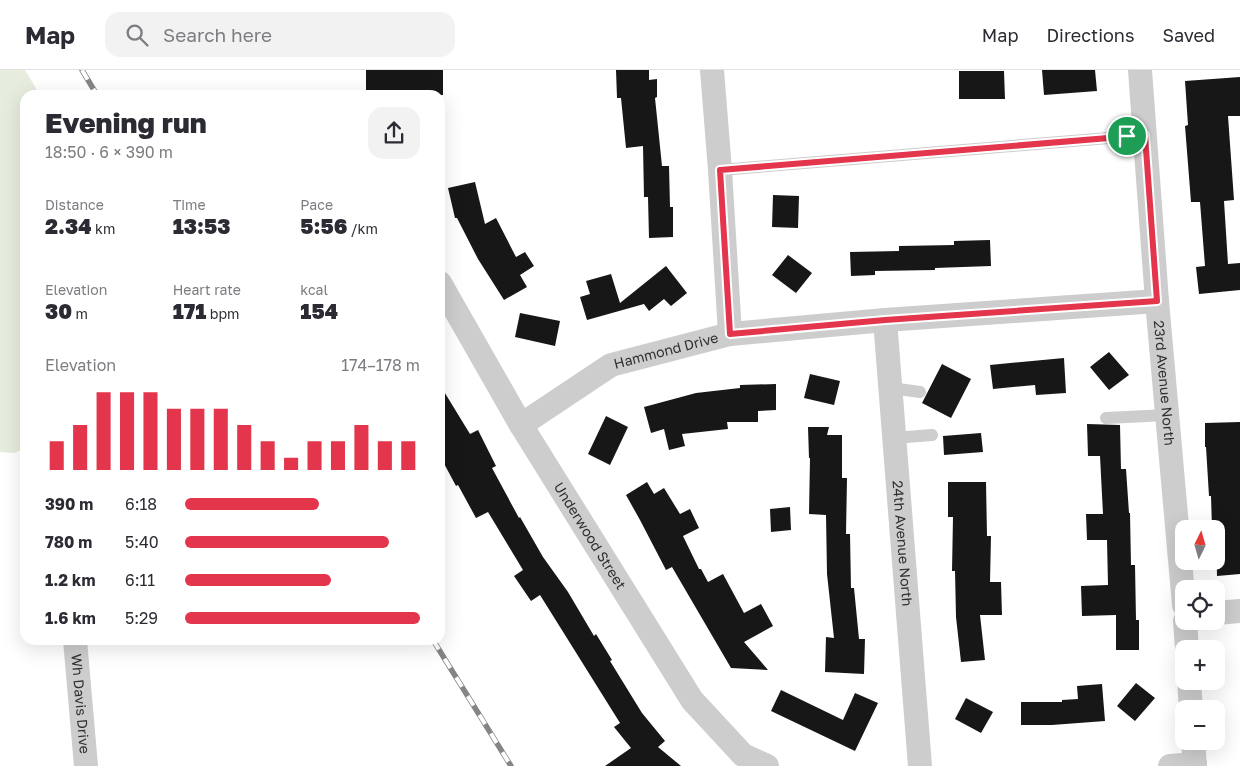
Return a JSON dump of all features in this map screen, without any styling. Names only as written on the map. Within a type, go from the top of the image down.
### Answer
[{"type":"street","points":[[712,70],[730,334]]},
{"type":"street","name":"23rd Avenue North","points":[[1140,70],[1157,301],[1182,580]]},
{"type":"street","name":"Underwood Street","points":[[445,292],[521,425],[692,700],[743,755],[767,766]]},
{"type":"street","name":"Hammond Drive","points":[[521,425],[611,365],[730,334],[885,320],[1157,301]]},
{"type":"street","name":"24th Avenue North","points":[[885,320],[920,766]]},
{"type":"street","points":[[1225,612],[1240,611]]},
{"type":"street","name":"Wh Davis Drive","points":[[75,645],[86,766]]},
{"type":"street","points":[[1170,766],[1195,757]]},
{"type":"lane","points":[[720,170],[1145,135]]},
{"type":"lane","points":[[890,388],[920,392]]},
{"type":"lane","points":[[1106,418],[1167,414]]},
{"type":"lane","points":[[894,438],[932,435]]},
{"type":"shaded area","points":[[0,70],[25,70],[37,90],[20,90],[20,450],[14,453],[0,452]]},
{"type":"building","points":[[366,70],[443,70],[443,90],[366,90]]},
{"type":"building","points":[[616,70],[649,70],[649,80],[657,79],[657,97],[655,98],[662,166],[669,166],[670,207],[673,207],[673,237],[649,238],[648,197],[644,197],[643,146],[626,148],[621,98],[617,98]]},
{"type":"building","points":[[1042,70],[1095,70],[1097,91],[1044,95]]},
{"type":"building","points":[[959,71],[1004,71],[1005,99],[959,99]]},
{"type":"building","points":[[1240,77],[1240,116],[1228,116],[1234,200],[1224,201],[1228,264],[1240,263],[1240,290],[1199,294],[1196,267],[1205,266],[1200,202],[1191,202],[1185,126],[1188,125],[1185,81]]},
{"type":"building","points":[[475,182],[485,224],[496,218],[516,257],[525,252],[534,266],[520,275],[527,287],[504,300],[478,259],[457,218],[455,218],[448,188]]},
{"type":"building","points":[[773,195],[799,196],[798,228],[772,227]]},
{"type":"building","points":[[990,240],[991,266],[935,268],[935,270],[875,271],[875,275],[851,276],[850,252],[899,251],[899,246],[954,245],[954,241]]},
{"type":"building","points":[[788,255],[812,273],[796,293],[772,275]]},
{"type":"building","points":[[666,266],[687,293],[671,306],[664,299],[649,311],[644,304],[587,320],[580,297],[590,294],[586,281],[611,274],[620,303]]},
{"type":"building","points":[[520,313],[560,321],[555,346],[515,337]]},
{"type":"building","points":[[1109,352],[1129,375],[1109,390],[1090,367]]},
{"type":"building","points":[[1064,358],[1066,393],[1036,395],[1035,385],[993,389],[990,365]]},
{"type":"building","points":[[942,364],[971,379],[951,418],[922,403]]},
{"type":"building","points":[[810,374],[840,381],[834,405],[804,398]]},
{"type":"building","points":[[776,384],[776,410],[758,411],[758,422],[727,422],[728,429],[682,434],[685,446],[669,450],[664,429],[651,433],[644,407],[696,393],[740,388],[740,385]]},
{"type":"building","points":[[445,393],[470,434],[478,430],[496,466],[492,468],[519,518],[543,557],[568,592],[594,636],[596,634],[642,713],[665,741],[658,747],[681,766],[605,766],[631,748],[614,727],[620,723],[540,595],[531,601],[514,576],[523,570],[488,512],[476,518],[458,485],[456,486],[445,465]]},
{"type":"building","points":[[606,416],[628,427],[610,465],[588,454]]},
{"type":"building","points":[[1240,422],[1240,574],[1217,576],[1217,570],[1225,570],[1225,520],[1212,520],[1205,447],[1205,423]]},
{"type":"building","points":[[1087,424],[1120,425],[1121,469],[1126,469],[1130,513],[1131,565],[1135,565],[1136,620],[1139,620],[1139,650],[1116,650],[1116,615],[1082,616],[1081,586],[1108,585],[1107,540],[1087,540],[1086,514],[1103,514],[1100,456],[1088,456]]},
{"type":"building","points":[[808,427],[829,427],[827,435],[842,435],[842,478],[847,478],[846,534],[850,534],[851,588],[854,588],[859,639],[865,639],[864,674],[825,672],[826,637],[834,638],[827,574],[826,515],[809,514],[810,458]]},
{"type":"building","points":[[981,433],[983,452],[944,455],[943,436]]},
{"type":"building","points":[[647,482],[654,494],[664,488],[680,514],[690,509],[699,528],[683,536],[699,569],[701,569],[708,582],[723,574],[744,613],[761,604],[773,626],[744,642],[768,670],[731,668],[672,567],[666,570],[626,495]]},
{"type":"building","points":[[948,482],[986,482],[987,536],[991,536],[990,582],[1001,582],[1002,615],[980,615],[985,660],[961,662],[956,617],[955,571],[952,571],[953,517],[948,517]]},
{"type":"building","points":[[790,507],[791,530],[771,532],[770,509]]},
{"type":"building","points":[[1136,683],[1155,698],[1135,721],[1117,706]]},
{"type":"building","points":[[1102,684],[1105,721],[1021,725],[1021,702],[1062,702],[1062,700],[1078,699],[1077,686]]},
{"type":"building","points":[[781,690],[843,720],[855,693],[878,703],[855,751],[771,711]]},
{"type":"building","points":[[966,698],[993,712],[981,733],[955,719]]},
{"type":"railway","points":[[82,70],[94,90]]},
{"type":"railway","points":[[436,645],[511,766]]},
{"type":"route","points":[[1145,135],[1157,301],[885,320],[730,334],[720,170],[1127,136],[1145,135]]}]
